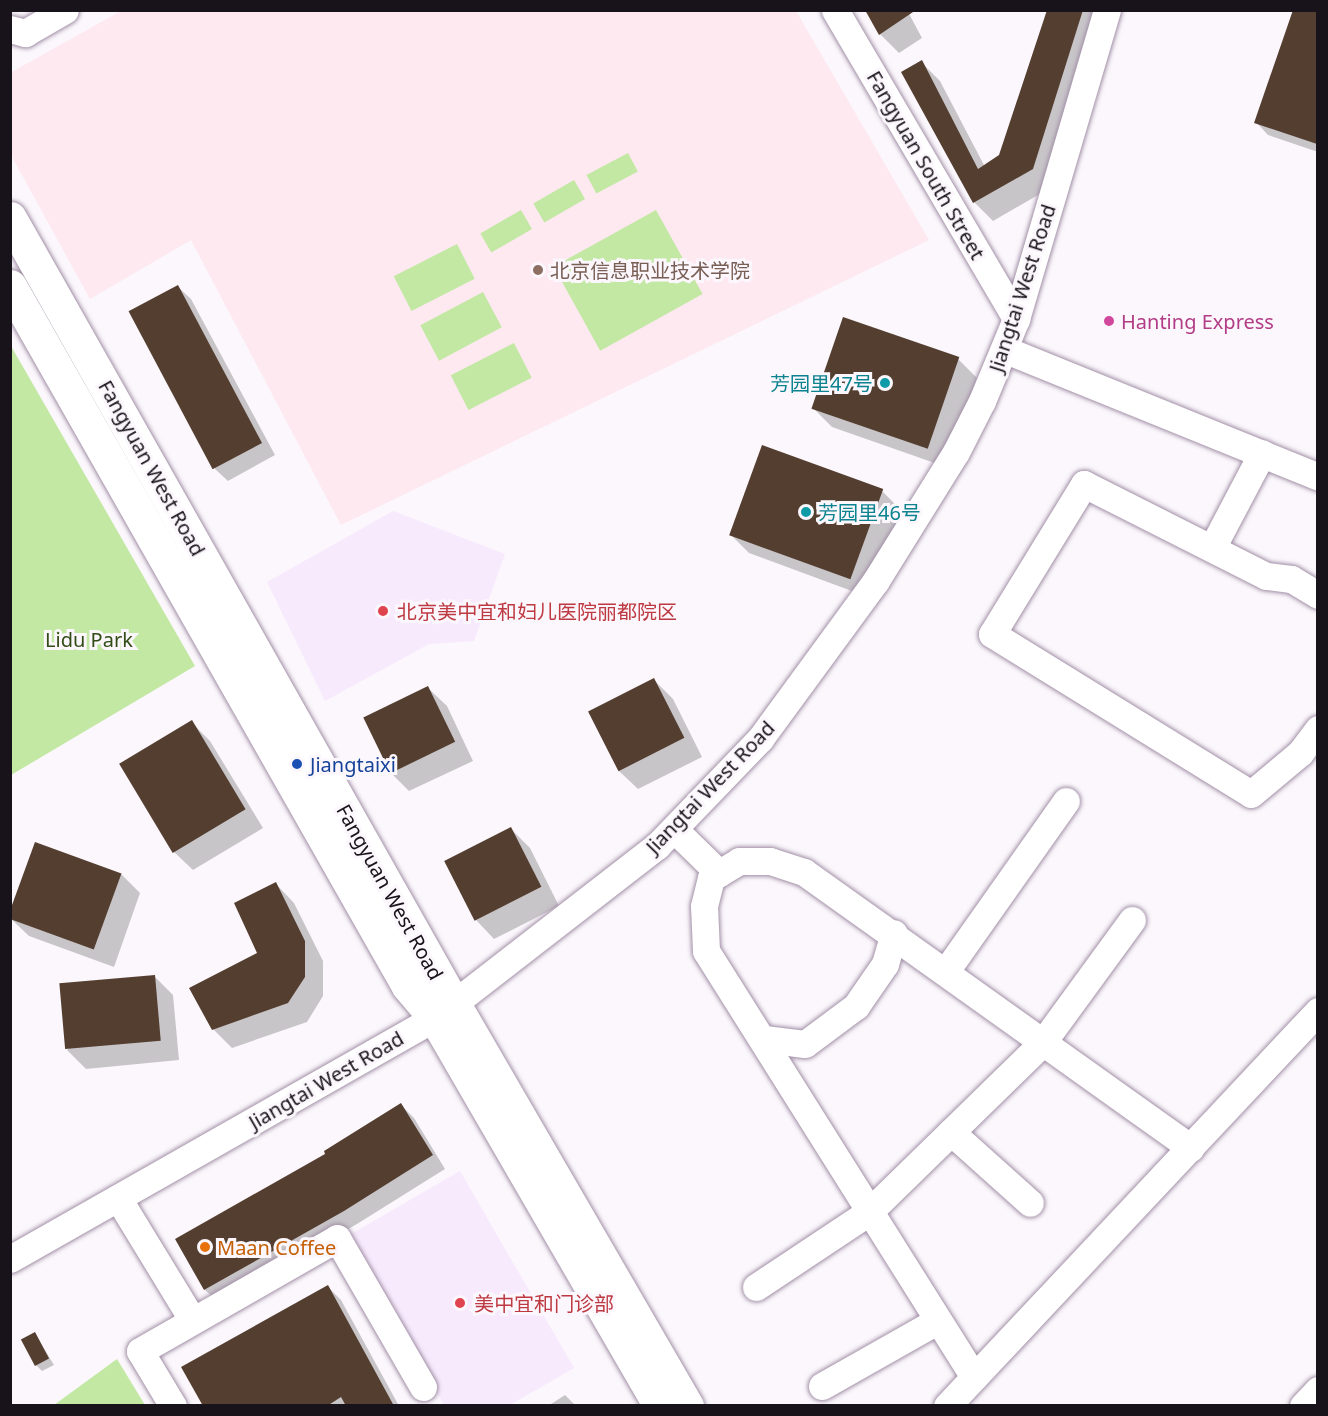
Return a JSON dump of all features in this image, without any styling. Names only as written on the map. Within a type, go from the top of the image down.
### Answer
[{"type":"main road","name":"Fangyuan West Road","points":[[10,218],[660,1406]]},
{"type":"main road","name":"Fangyuan West Road","points":[[10,286],[408,986],[444,1011],[687,1406]]},
{"type":"street","points":[[10,29],[24,33],[65,10]]},
{"type":"street","name":"Fangyuan South Street","points":[[835,10],[1016,319]]},
{"type":"street","name":"Jiangtai West Road","points":[[10,1259],[444,1011],[648,853],[760,739],[875,582],[956,452],[1006,350],[1107,10]]},
{"type":"street","points":[[1006,350],[1317,477]]},
{"type":"street","points":[[1212,548],[1262,453]]},
{"type":"street","points":[[1317,595],[1291,579],[1266,576],[1083,484],[992,634],[1251,794],[1300,753],[1317,729]]},
{"type":"street","points":[[946,971],[1066,801]]},
{"type":"street","points":[[674,829],[719,873]]},
{"type":"street","points":[[974,1377],[869,1212],[764,1039],[706,951],[704,906],[711,878],[739,861],[781,864],[804,872],[894,933],[1191,1148]]},
{"type":"street","points":[[756,1287],[869,1212],[951,1132],[1043,1042],[1132,920]]},
{"type":"street","points":[[764,1039],[805,1044],[856,1006],[885,964],[894,933]]},
{"type":"street","points":[[947,1406],[1317,1011]]},
{"type":"street","points":[[951,1132],[1030,1203]]},
{"type":"street","points":[[118,1198],[192,1319]]},
{"type":"street","points":[[173,1406],[140,1352],[192,1319],[337,1238],[423,1387]]},
{"type":"street","points":[[822,1386],[937,1321]]},
{"type":"street","points":[[1303,1406],[1317,1390]]},
{"type":"shaded area","name":"北京信息职业技术学院","points":[[121,11],[796,11],[929,240],[341,525],[191,240],[90,299],[11,155],[10,73]]},
{"type":"shaded area","name":"北京美中宜和妇儿医院丽都院区","points":[[393,511],[505,554],[474,641],[429,644],[325,701],[267,582]]},
{"type":"shaded area","name":"美中宜和门诊部","points":[[460,1171],[574,1368],[510,1405],[444,1405],[346,1237]]},
{"type":"green space","points":[[628,153],[638,172],[596,194],[587,175]]},
{"type":"green space","points":[[574,180],[585,199],[544,223],[533,204]]},
{"type":"green space","points":[[521,210],[532,229],[491,253],[480,234]]},
{"type":"green space","points":[[656,210],[703,294],[600,351],[554,267]]},
{"type":"green space","points":[[457,244],[475,279],[411,311],[394,276]]},
{"type":"green space","points":[[483,292],[502,327],[439,361],[420,325]]},
{"type":"green space","points":[[514,343],[532,378],[468,410],[451,375]]},
{"type":"green space","name":"Lidu Park","points":[[11,346],[195,666],[10,775]]},
{"type":"green space","points":[[117,1359],[145,1405],[54,1405]]},
{"type":"building","points":[[865,10],[916,10],[879,35]]},
{"type":"building","points":[[1047,10],[1083,10],[1033,169],[973,203],[901,72],[922,60],[978,169],[999,155]]},
{"type":"building","points":[[1293,10],[1317,10],[1317,144],[1254,123]]},
{"type":"building","points":[[178,285],[262,443],[213,469],[129,311]]},
{"type":"building","name":"芳园里47号","points":[[843,317],[959,357],[928,449],[811,409]]},
{"type":"building","name":"芳园里46号","points":[[762,445],[883,489],[850,579],[729,535]]},
{"type":"building","points":[[654,678],[684,738],[618,771],[588,712]]},
{"type":"building","points":[[428,686],[455,742],[390,773],[363,718]]},
{"type":"building","points":[[192,720],[246,809],[173,853],[119,764]]},
{"type":"building","points":[[511,827],[541,887],[475,921],[444,861]]},
{"type":"building","points":[[35,842],[121,873],[94,950],[10,919],[10,911]]},
{"type":"building","points":[[276,882],[305,941],[305,977],[288,1003],[212,1030],[189,988],[257,953],[234,903]]},
{"type":"building","points":[[155,975],[161,1041],[65,1049],[59,983]]},
{"type":"building","points":[[401,1103],[433,1155],[344,1211],[204,1290],[175,1239],[325,1154],[324,1151]]},
{"type":"building","points":[[328,1285],[394,1406],[346,1406],[341,1397],[327,1406],[203,1406],[181,1367]]},
{"type":"building","points":[[35,1332],[49,1358],[35,1366],[21,1340]]},
{"type":"place","name":"北京信息职业技术学院","points":[[538,270]]},
{"type":"place","name":"Hanting Express","points":[[1109,321]]},
{"type":"place","name":"芳园里47号","points":[[885,383]]},
{"type":"place","name":"芳园里46号","points":[[806,512]]},
{"type":"place","name":"北京美中宜和妇儿医院丽都院区","points":[[383,611]]},
{"type":"place","name":"Jiangtaixi","points":[[297,764]]},
{"type":"place","name":"Maan Coffee","points":[[205,1247]]},
{"type":"place","name":"美中宜和门诊部","points":[[460,1303]]}]
